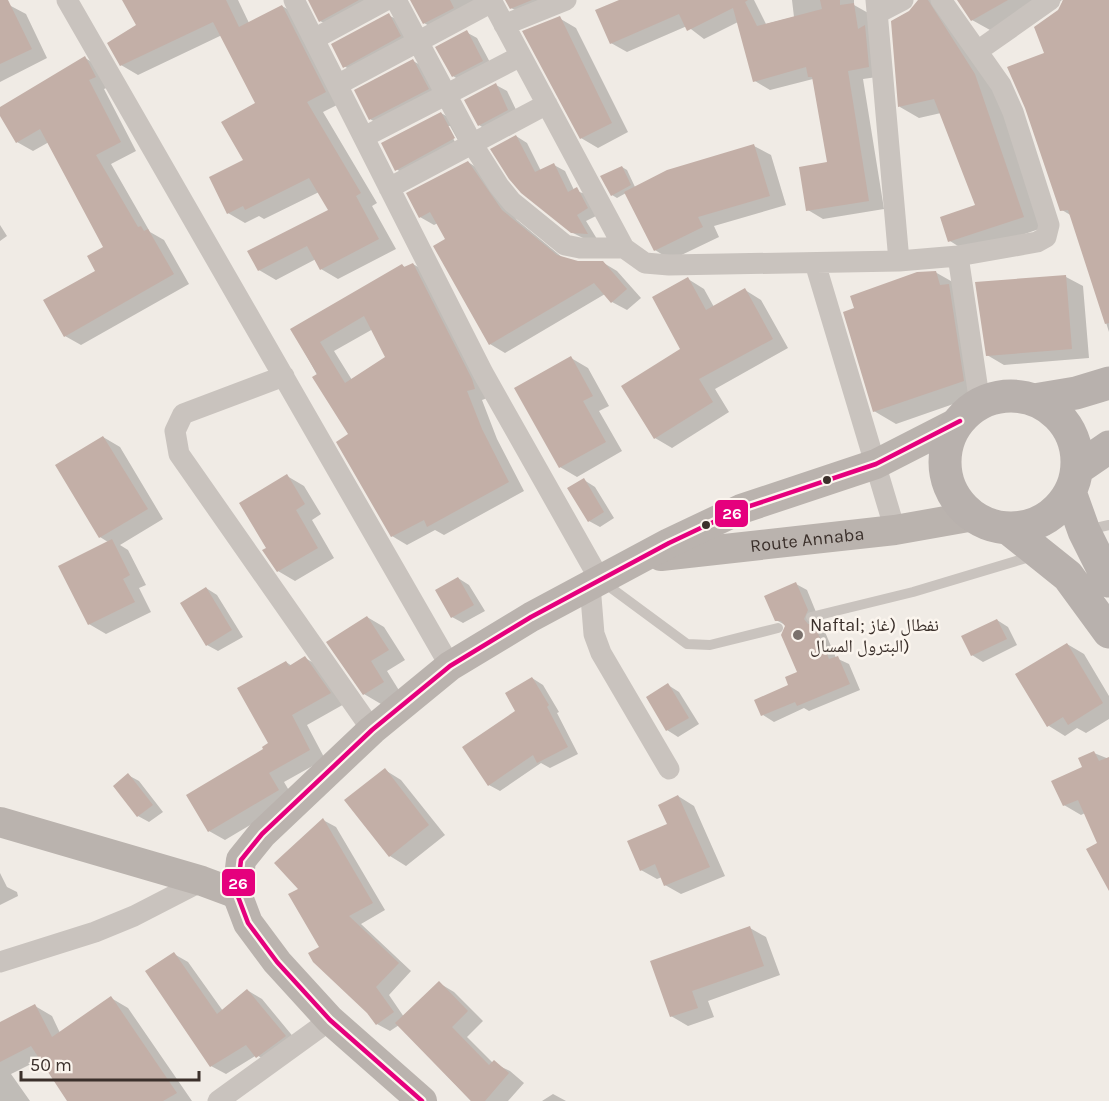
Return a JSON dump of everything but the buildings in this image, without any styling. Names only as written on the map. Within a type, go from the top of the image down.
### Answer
[{"type":"main road","points":[[1109,383],[1076,393],[1034,400],[1000,397],[970,412],[946,454],[948,477],[957,499],[974,516],[996,526],[1008,528],[1033,524],[1054,512],[1073,481],[1109,447]]},
{"type":"main road","points":[[1034,400],[1055,412],[1070,432],[1076,450],[1073,481],[1096,528],[1109,581]]},
{"type":"main road","name":"Route Annaba","points":[[422,1101],[330,1020],[277,962],[248,923],[237,894],[241,860],[262,834],[372,730],[450,666],[640,558],[741,509],[876,464],[970,412]]},
{"type":"main road","name":"Route Annaba","points":[[640,558],[895,530],[974,516]]},
{"type":"main road","points":[[1008,528],[1068,576],[1109,632]]},
{"type":"main road","points":[[0,822],[202,881],[237,894]]},
{"type":"street","points":[[67,0],[450,666]]},
{"type":"street","points":[[294,0],[483,373],[595,582],[594,634],[600,653],[669,770]]},
{"type":"street","points":[[314,39],[386,0]]},
{"type":"street","points":[[396,0],[473,145],[512,202],[566,245],[580,248],[624,248]]},
{"type":"street","points":[[504,25],[566,0]]},
{"type":"street","points":[[899,261],[877,7],[903,0]]},
{"type":"street","points":[[337,85],[491,1],[624,248],[645,263],[899,261],[958,255],[1037,242],[1046,237],[1049,225],[1013,112],[1001,85],[979,50],[942,0]]},
{"type":"street","points":[[979,50],[1050,0]]},
{"type":"street","points":[[364,137],[521,56]]},
{"type":"street","points":[[389,188],[547,104]]},
{"type":"street","points":[[958,255],[970,412]]},
{"type":"street","points":[[815,263],[895,530]]},
{"type":"street","points":[[284,376],[183,414],[175,431],[179,454],[372,730]]},
{"type":"street","points":[[0,962],[95,932],[134,916],[202,881]]},
{"type":"street","points":[[218,1101],[330,1020]]},
{"type":"lane","points":[[811,617],[913,592],[1040,554]]},
{"type":"lane","points":[[595,582],[687,644],[710,645],[778,628]]},
{"type":"transit line","name":"26","points":[[422,1101],[330,1020],[277,962],[248,923],[237,894],[241,860],[262,834],[372,730],[450,666],[531,617],[669,543],[741,509],[876,464],[960,421]]},
{"type":"place","name":"Naftal; نفطال (غاز البترول المسال)","points":[[798,635]]}]
